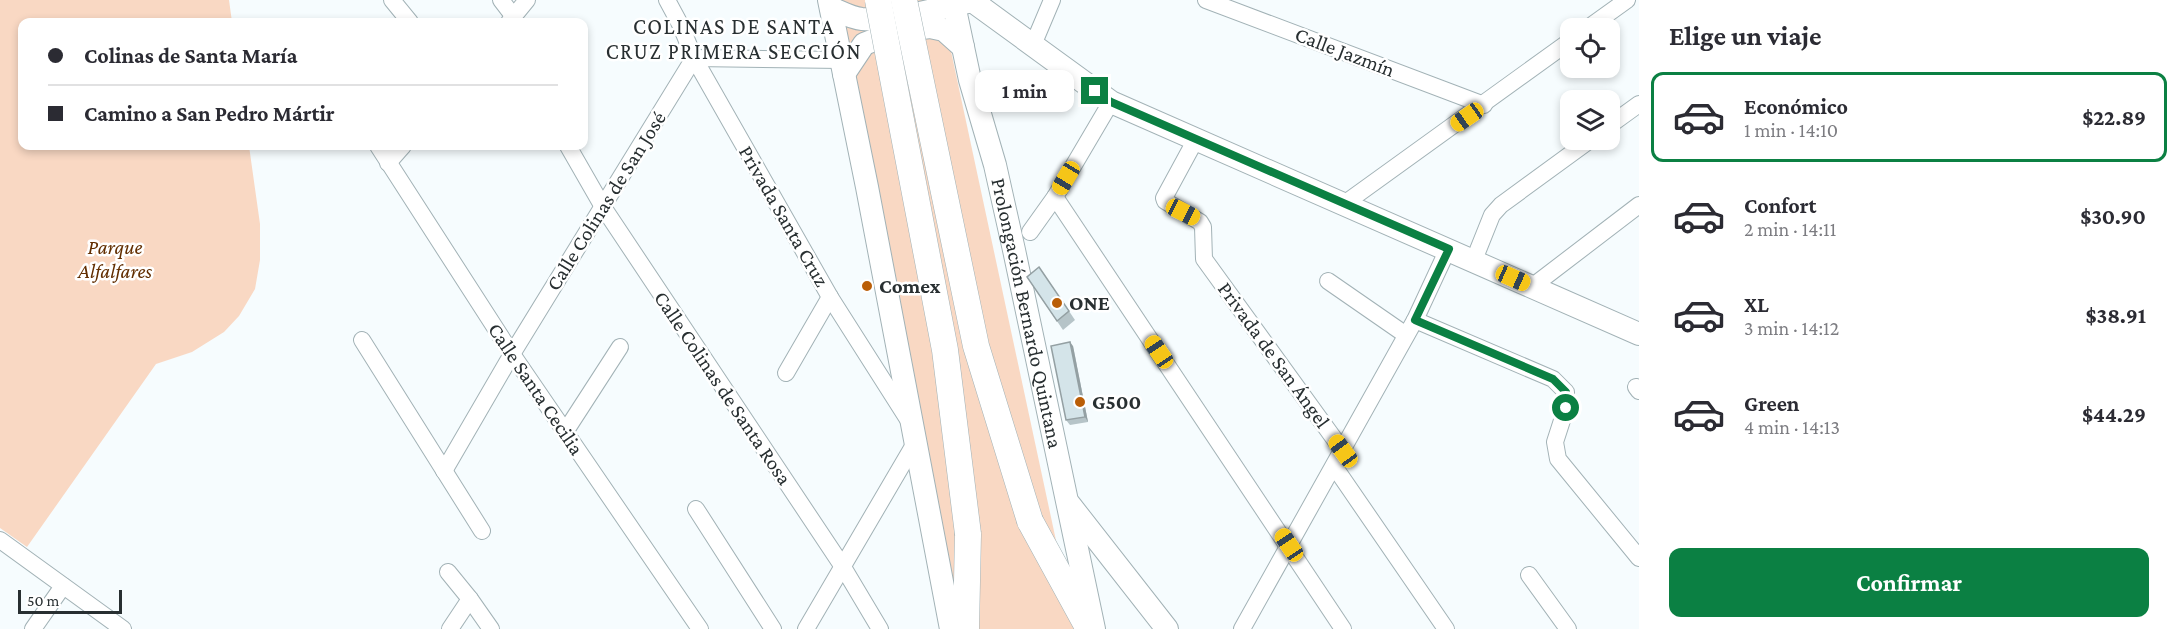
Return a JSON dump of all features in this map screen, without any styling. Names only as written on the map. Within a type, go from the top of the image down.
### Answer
[{"type":"main road","points":[[878,0],[945,350],[969,534],[966,629]]},
{"type":"main road","points":[[903,8],[976,346],[1030,521],[1089,629]]},
{"type":"street","points":[[392,0],[407,18]]},
{"type":"street","points":[[501,0],[510,18]]},
{"type":"street","points":[[513,18],[527,0]]},
{"type":"street","name":"Privada Santa Cruz","points":[[667,0],[694,58],[830,297],[914,435]]},
{"type":"street","points":[[830,4],[850,17],[862,19],[925,0]]},
{"type":"street","points":[[1033,45],[1052,0]]},
{"type":"street","name":"Calle Jazmín","points":[[1206,0],[1484,105]]},
{"type":"street","points":[[1602,18],[1627,0]]},
{"type":"street","points":[[903,8],[963,2],[1033,45],[1111,102],[1639,334]]},
{"type":"street","name":"Prolongación Bernardo Quintana","points":[[963,2],[963,47],[1008,222],[1094,629]]},
{"type":"street","points":[[830,4],[951,629]]},
{"type":"street","points":[[843,67],[864,44],[897,31],[930,27],[944,30],[963,47]]},
{"type":"street","points":[[1344,204],[1560,48]]},
{"type":"street","points":[[694,58],[843,67]]},
{"type":"street","name":"Calle Colinas de San José","points":[[444,471],[512,354],[694,58]]},
{"type":"street","points":[[1030,232],[1055,197],[1111,102]]},
{"type":"street","points":[[1620,118],[1639,104]]},
{"type":"street","name":"Privada de San Ángel","points":[[1196,139],[1164,198],[1167,203],[1202,224],[1204,259],[1343,451]]},
{"type":"street","name":"Calle Santa Cecilia","points":[[380,150],[512,354],[700,629]]},
{"type":"street","points":[[388,163],[399,150]]},
{"type":"street","name":"Calle Colinas de Santa Rosa","points":[[570,150],[603,207],[843,567],[880,629]]},
{"type":"street","points":[[1474,260],[1492,215],[1577,150]]},
{"type":"street","points":[[1055,197],[1343,629]]},
{"type":"street","points":[[1533,286],[1639,205]]},
{"type":"street","points":[[1242,629],[1415,320],[1449,249]]},
{"type":"street","points":[[1328,281],[1406,335]]},
{"type":"street","points":[[786,373],[830,297]]},
{"type":"street","points":[[1415,320],[1553,379],[1566,392],[1566,408],[1555,442],[1558,459],[1639,558]]},
{"type":"street","points":[[362,340],[482,531]]},
{"type":"street","points":[[565,432],[620,348]]},
{"type":"street","points":[[806,629],[843,567],[914,435]]},
{"type":"street","points":[[1334,466],[1446,629]]},
{"type":"street","points":[[1067,502],[1167,629]]},
{"type":"street","points":[[696,509],[772,629]]},
{"type":"street","points":[[1,543],[63,586],[99,622],[123,629]]},
{"type":"street","points":[[448,572],[470,599],[486,627]]},
{"type":"street","points":[[1529,575],[1568,629]]},
{"type":"street","points":[[33,629],[63,586]]},
{"type":"street","points":[[450,629],[470,599]]},
{"type":"green space","name":"Parque Alfalfares","points":[[0,0],[229,0],[231,18],[18,18],[18,150],[250,150],[260,224],[260,260],[255,289],[239,316],[224,332],[192,352],[156,364],[27,547],[0,528]]},
{"type":"green space","points":[[837,0],[940,0],[1075,629],[962,629]]},
{"type":"building","points":[[1039,267],[1069,311],[1057,321],[1027,277]]},
{"type":"building","points":[[1070,342],[1085,417],[1066,420],[1051,346]]},
{"type":"place","name":"Comex","points":[[867,286]]},
{"type":"place","name":"ONE","points":[[1057,303]]},
{"type":"place","name":"G500","points":[[1080,402]]},
{"type":"district","name":"COLINAS DE SANTA CRUZ PRIMERA SECCIÓN","points":[[734,38]]},
{"type":"route","points":[[1095,91],[1111,102],[1449,249],[1415,320],[1553,379],[1566,392],[1566,408]]}]
